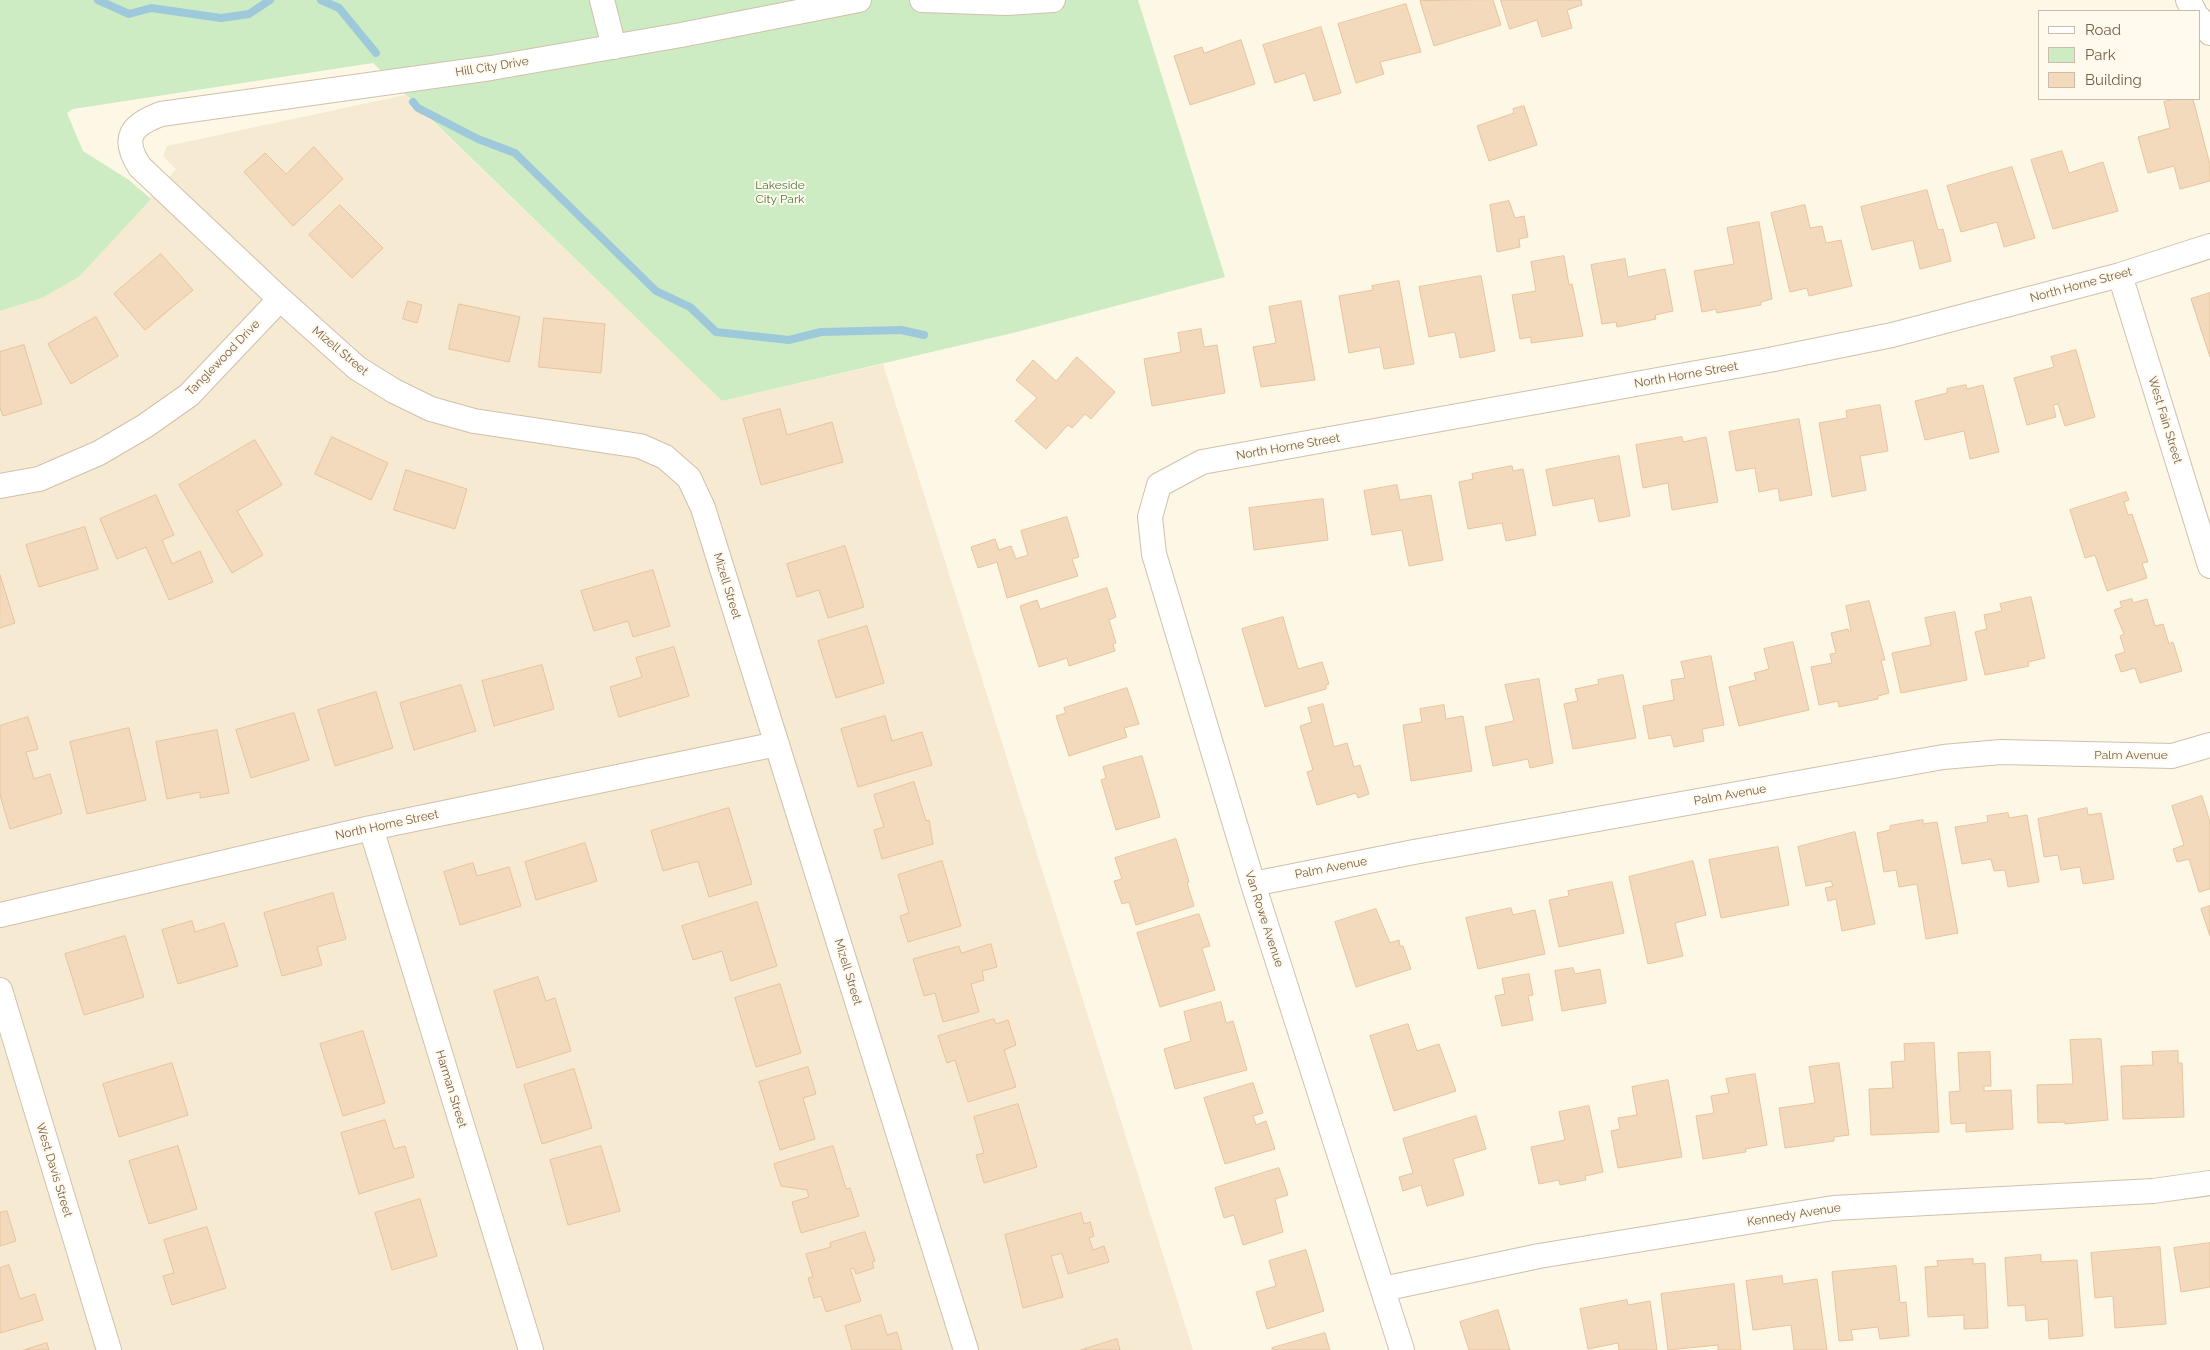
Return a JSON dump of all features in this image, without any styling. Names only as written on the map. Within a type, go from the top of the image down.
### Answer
[{"type":"street","points":[[602,0],[614,47]]},
{"type":"street","name":"Hill City Drive","points":[[130,136],[144,120],[161,114],[491,68],[614,47],[859,0]]},
{"type":"street","points":[[922,0],[1007,4],[1053,0]]},
{"type":"street","points":[[2200,19],[2210,33]]},
{"type":"street","name":"Mizell Street","points":[[130,136],[130,152],[140,167],[280,299],[357,368],[394,391],[431,409],[474,422],[640,446],[666,457],[689,478],[703,508],[966,1350]]},
{"type":"street","name":"North Horne Street","points":[[1159,485],[1202,462],[1769,360],[1892,335],[2120,275],[2210,246]]},
{"type":"street","name":"West Fain Street","points":[[2120,275],[2210,566]]},
{"type":"street","name":"Tanglewood Drive","points":[[0,486],[39,479],[99,453],[145,426],[188,395],[280,299]]},
{"type":"street","name":"Van Rowe Avenue","points":[[1159,485],[1150,517],[1154,554],[1253,884],[1402,1350]]},
{"type":"street","name":"North Horne Street","points":[[0,915],[371,828],[777,744]]},
{"type":"street","name":"Palm Avenue","points":[[1253,884],[1433,848],[1943,757],[2001,752],[2172,756],[2210,745]]},
{"type":"street","name":"Harman Street","points":[[371,828],[532,1350]]},
{"type":"street","name":"West Davis Street","points":[[0,990],[109,1350]]},
{"type":"street","name":"Kennedy Avenue","points":[[1383,1289],[1539,1256],[1833,1208],[2153,1191],[2210,1183]]},
{"type":"shaded area","points":[[405,95],[722,401],[883,364],[1193,1350],[0,1350],[0,311],[42,298],[79,277],[176,169],[163,156],[167,146]]},
{"type":"green space","name":"Lakeside City Park","points":[[0,0],[1138,0],[1225,277],[1017,332],[722,401],[373,63],[73,109],[67,113],[83,151],[129,180],[151,199],[79,277],[42,298],[0,311]]},
{"type":"building","points":[[1493,0],[1501,25],[1434,46],[1420,1]]},
{"type":"building","points":[[1501,0],[1581,0],[1582,5],[1567,10],[1572,28],[1542,37],[1537,20],[1510,29]]},
{"type":"building","points":[[1406,4],[1421,52],[1380,62],[1384,74],[1356,83],[1338,24]]},
{"type":"building","points":[[1321,27],[1341,93],[1314,101],[1305,73],[1275,83],[1263,45]]},
{"type":"building","points":[[1241,40],[1255,84],[1190,105],[1174,56],[1202,47],[1204,53]]},
{"type":"building","points":[[2193,100],[2210,165],[2210,181],[2180,189],[2174,166],[2148,173],[2138,137],[2170,128],[2164,102]]},
{"type":"building","points":[[1524,106],[1537,145],[1489,161],[1477,126],[1514,113],[1513,109]]},
{"type":"building","points":[[314,147],[343,179],[293,226],[244,172],[265,153],[286,174]]},
{"type":"building","points":[[2062,151],[2069,173],[2103,162],[2118,211],[2053,229],[2031,160]]},
{"type":"building","points":[[2012,167],[2035,238],[2004,247],[1997,222],[1961,232],[1947,186]]},
{"type":"building","points":[[1927,190],[1938,230],[1943,229],[1951,261],[1920,269],[1913,240],[1872,250],[1861,207]]},
{"type":"building","points":[[1509,201],[1515,218],[1524,216],[1528,237],[1519,239],[1520,247],[1497,252],[1490,205]]},
{"type":"building","points":[[340,205],[383,248],[352,278],[309,235]]},
{"type":"building","points":[[1805,205],[1810,228],[1822,226],[1826,243],[1841,240],[1852,286],[1809,296],[1807,288],[1790,292],[1771,213]]},
{"type":"building","points":[[1759,222],[1772,299],[1761,302],[1761,305],[1717,313],[1716,309],[1702,312],[1694,271],[1734,264],[1727,228]]},
{"type":"building","points":[[161,254],[193,290],[145,330],[114,294]]},
{"type":"building","points":[[1564,256],[1569,285],[1572,284],[1583,336],[1531,343],[1531,337],[1520,339],[1512,295],[1536,291],[1531,262]]},
{"type":"building","points":[[1625,259],[1628,277],[1665,269],[1673,311],[1655,315],[1656,319],[1617,327],[1616,322],[1602,324],[1591,265]]},
{"type":"building","points":[[1481,276],[1495,351],[1460,358],[1455,332],[1429,337],[1419,287]]},
{"type":"building","points":[[1399,281],[1414,364],[1384,369],[1380,347],[1349,353],[1339,296],[1373,290],[1372,286]]},
{"type":"building","points":[[2210,293],[2210,357],[2191,299]]},
{"type":"building","points":[[408,301],[422,305],[417,323],[403,319]]},
{"type":"building","points":[[1301,301],[1315,380],[1261,387],[1253,347],[1276,343],[1269,307]]},
{"type":"building","points":[[459,304],[520,317],[509,362],[449,349]]},
{"type":"building","points":[[96,317],[118,356],[71,384],[48,344]]},
{"type":"building","points":[[544,318],[605,324],[601,373],[539,367]]},
{"type":"building","points":[[1201,329],[1204,347],[1217,345],[1225,393],[1152,406],[1144,359],[1181,352],[1178,333]]},
{"type":"building","points":[[24,345],[42,404],[3,416],[0,408],[0,352]]},
{"type":"building","points":[[2076,350],[2095,417],[2065,426],[2058,404],[2053,405],[2056,417],[2027,425],[2014,378],[2054,367],[2051,357]]},
{"type":"building","points":[[1077,357],[1115,392],[1091,419],[1085,414],[1072,428],[1068,425],[1046,449],[1015,421],[1037,398],[1016,380],[1033,360],[1056,381]]},
{"type":"building","points":[[1966,385],[1967,389],[1983,385],[1999,452],[1970,459],[1964,431],[1925,440],[1915,401],[1947,393],[1947,389]]},
{"type":"building","points":[[1880,405],[1888,451],[1860,456],[1866,490],[1832,497],[1819,423],[1847,418],[1846,411]]},
{"type":"building","points":[[780,409],[787,435],[832,422],[843,462],[761,485],[743,419]]},
{"type":"building","points":[[1799,419],[1812,495],[1780,501],[1778,488],[1759,492],[1755,468],[1736,471],[1729,432]]},
{"type":"building","points":[[332,437],[388,463],[371,500],[315,474]]},
{"type":"building","points":[[1682,437],[1683,442],[1706,437],[1718,502],[1672,510],[1668,483],[1643,488],[1636,445]]},
{"type":"building","points":[[255,440],[282,485],[237,511],[263,555],[232,573],[179,485]]},
{"type":"building","points":[[1619,456],[1630,516],[1599,522],[1594,498],[1553,506],[1546,470]]},
{"type":"building","points":[[1512,466],[1513,471],[1523,469],[1536,535],[1506,541],[1502,523],[1468,529],[1459,482],[1473,479],[1472,474]]},
{"type":"building","points":[[406,470],[467,489],[455,529],[394,510]]},
{"type":"building","points":[[1397,485],[1400,500],[1431,495],[1443,560],[1409,566],[1402,530],[1372,535],[1364,491]]},
{"type":"building","points":[[2126,492],[2129,500],[2124,502],[2128,515],[2132,514],[2148,562],[2142,563],[2147,578],[2107,591],[2095,555],[2085,558],[2070,510]]},
{"type":"building","points":[[156,495],[174,535],[162,540],[172,564],[200,551],[213,582],[169,600],[146,547],[117,559],[100,519]]},
{"type":"building","points":[[1323,499],[1328,540],[1254,550],[1249,508]]},
{"type":"building","points":[[1067,517],[1079,557],[1072,559],[1078,576],[1007,598],[997,562],[978,568],[971,547],[995,539],[999,550],[1011,546],[1016,559],[1028,555],[1021,531]]},
{"type":"building","points":[[85,527],[98,569],[39,587],[26,545]]},
{"type":"building","points":[[845,546],[864,607],[828,618],[819,590],[797,597],[787,564]]},
{"type":"building","points":[[653,570],[670,626],[633,637],[628,621],[594,631],[581,591]]},
{"type":"building","points":[[0,575],[15,623],[0,628]]},
{"type":"building","points":[[1107,588],[1116,617],[1109,620],[1116,643],[1113,644],[1115,651],[1069,666],[1067,658],[1039,667],[1020,606],[1037,600],[1040,609]]},
{"type":"building","points":[[2031,597],[2045,658],[2028,662],[2029,666],[1985,675],[1975,632],[1987,629],[1984,615],[2002,611],[2000,604]]},
{"type":"building","points":[[2132,599],[2133,603],[2147,599],[2155,626],[2163,624],[2169,644],[2173,642],[2182,671],[2140,683],[2135,668],[2121,672],[2115,655],[2125,652],[2120,636],[2124,634],[2114,610],[2122,607],[2120,602]]},
{"type":"building","points":[[1869,601],[1885,660],[1881,660],[1889,693],[1878,696],[1878,699],[1839,707],[1838,701],[1819,705],[1811,667],[1832,663],[1830,654],[1836,653],[1831,633],[1848,629],[1849,632],[1851,631],[1846,606]]},
{"type":"building","points":[[1955,612],[1967,680],[1901,693],[1892,653],[1931,645],[1925,618]]},
{"type":"building","points":[[1283,617],[1298,669],[1322,662],[1329,684],[1326,685],[1326,689],[1265,707],[1242,629]]},
{"type":"building","points":[[867,626],[884,683],[836,698],[818,641]]},
{"type":"building","points":[[1793,642],[1809,710],[1739,726],[1729,687],[1756,680],[1754,673],[1769,669],[1764,649]]},
{"type":"building","points":[[674,647],[689,696],[619,717],[610,687],[642,677],[636,658]]},
{"type":"building","points":[[1711,656],[1724,725],[1702,729],[1704,741],[1674,747],[1671,735],[1649,739],[1643,706],[1674,700],[1671,680],[1685,678],[1681,662]]},
{"type":"building","points":[[542,665],[554,709],[494,726],[482,681]]},
{"type":"building","points":[[1623,675],[1636,738],[1573,749],[1564,704],[1578,701],[1575,689],[1599,684],[1598,680]]},
{"type":"building","points":[[1539,679],[1553,763],[1530,768],[1528,759],[1493,766],[1485,727],[1514,721],[1505,685]]},
{"type":"building","points":[[461,685],[476,731],[414,750],[400,703]]},
{"type":"building","points":[[1127,688],[1139,724],[1124,728],[1127,737],[1069,756],[1056,716],[1066,713],[1064,708]]},
{"type":"building","points":[[376,692],[393,748],[335,766],[318,710]]},
{"type":"building","points":[[1323,704],[1334,747],[1347,743],[1354,767],[1360,765],[1369,794],[1358,798],[1356,793],[1317,805],[1307,772],[1313,770],[1300,726],[1312,722],[1308,708]]},
{"type":"building","points":[[1444,705],[1446,719],[1463,716],[1472,771],[1411,781],[1403,725],[1422,722],[1420,709]]},
{"type":"building","points":[[294,713],[309,760],[251,778],[236,730]]},
{"type":"building","points":[[885,716],[892,741],[922,732],[932,765],[858,787],[841,729]]},
{"type":"building","points":[[28,717],[38,749],[26,752],[34,779],[50,774],[62,813],[10,829],[0,795],[0,726]]},
{"type":"building","points":[[129,728],[146,800],[87,814],[70,742]]},
{"type":"building","points":[[217,730],[229,793],[200,798],[200,792],[167,799],[156,742]]},
{"type":"building","points":[[1142,756],[1160,817],[1116,830],[1101,780],[1106,778],[1103,767]]},
{"type":"building","points":[[914,782],[926,821],[929,820],[933,844],[882,859],[874,830],[884,827],[874,795]]},
{"type":"building","points":[[2202,796],[2210,822],[2210,889],[2199,892],[2189,859],[2177,862],[2173,849],[2184,845],[2172,806]]},
{"type":"building","points":[[729,808],[752,884],[709,897],[698,861],[663,871],[651,831]]},
{"type":"building","points":[[2087,808],[2088,815],[2101,813],[2114,879],[2083,884],[2080,867],[2061,870],[2058,855],[2044,857],[2038,819]]},
{"type":"building","points":[[2008,813],[2009,818],[2027,815],[2039,882],[2008,887],[2005,870],[1994,871],[1991,859],[1962,864],[1955,827],[1988,822],[1987,816]]},
{"type":"building","points":[[1923,820],[1923,824],[1937,822],[1958,933],[1926,939],[1917,884],[1899,887],[1896,870],[1884,872],[1877,833],[1890,830],[1890,826]]},
{"type":"building","points":[[1855,832],[1875,924],[1842,931],[1836,899],[1828,901],[1825,888],[1833,886],[1831,881],[1806,886],[1798,847]]},
{"type":"building","points":[[1176,839],[1194,906],[1136,925],[1129,902],[1122,904],[1114,881],[1122,879],[1115,858]]},
{"type":"building","points":[[585,843],[597,881],[536,900],[525,862]]},
{"type":"building","points":[[1778,847],[1789,905],[1721,918],[1709,860]]},
{"type":"building","points":[[942,861],[961,926],[908,942],[900,916],[909,913],[898,875]]},
{"type":"building","points":[[1693,861],[1706,915],[1675,923],[1683,956],[1648,964],[1629,877]]},
{"type":"building","points":[[473,863],[477,876],[509,867],[521,906],[460,925],[444,872]]},
{"type":"building","points":[[1612,882],[1624,933],[1559,947],[1549,900],[1569,896],[1568,891]]},
{"type":"building","points":[[333,893],[346,939],[317,947],[322,965],[282,976],[264,913]]},
{"type":"building","points":[[757,902],[777,966],[731,981],[722,951],[693,960],[682,926]]},
{"type":"building","points":[[2210,906],[2210,936],[2201,909]]},
{"type":"building","points":[[1511,908],[1513,915],[1535,910],[1545,954],[1478,969],[1466,918]]},
{"type":"building","points":[[1376,909],[1390,943],[1399,940],[1411,969],[1356,987],[1335,922]]},
{"type":"building","points":[[1199,914],[1210,946],[1202,948],[1215,990],[1160,1007],[1137,933]]},
{"type":"building","points":[[192,921],[195,932],[224,923],[238,966],[178,984],[162,930]]},
{"type":"building","points":[[125,936],[144,997],[84,1015],[65,954]]},
{"type":"building","points":[[991,944],[997,967],[982,971],[984,980],[971,984],[979,1012],[943,1022],[935,993],[924,996],[913,959],[959,946],[961,953]]},
{"type":"building","points":[[1573,968],[1575,974],[1600,969],[1606,1003],[1562,1011],[1555,971]]},
{"type":"building","points":[[1529,974],[1533,995],[1528,996],[1533,1020],[1502,1026],[1495,996],[1505,994],[1502,979]]},
{"type":"building","points":[[538,977],[546,1001],[555,998],[571,1051],[517,1068],[494,991]]},
{"type":"building","points":[[780,984],[801,1053],[756,1067],[735,998]]},
{"type":"building","points":[[1221,1002],[1226,1023],[1233,1021],[1247,1070],[1175,1089],[1164,1049],[1191,1041],[1184,1012]]},
{"type":"building","points":[[994,1019],[996,1024],[1008,1020],[1016,1045],[1004,1050],[1016,1087],[968,1102],[955,1060],[947,1063],[938,1036]]},
{"type":"building","points":[[1408,1024],[1417,1051],[1439,1044],[1456,1091],[1394,1111],[1370,1036]]},
{"type":"building","points":[[363,1031],[385,1103],[343,1116],[320,1044]]},
{"type":"building","points":[[2101,1039],[2108,1120],[2065,1124],[2065,1122],[2038,1123],[2037,1085],[2073,1084],[2070,1040]]},
{"type":"building","points":[[1934,1043],[1939,1132],[1871,1135],[1869,1089],[1893,1088],[1891,1062],[1905,1061],[1904,1044]]},
{"type":"building","points":[[2178,1051],[2178,1063],[2182,1063],[2184,1117],[2123,1119],[2121,1066],[2153,1065],[2152,1052]]},
{"type":"building","points":[[1990,1052],[1991,1086],[1984,1086],[1984,1091],[2011,1090],[2013,1129],[1966,1132],[1966,1123],[1951,1124],[1949,1092],[1960,1091],[1958,1053]]},
{"type":"building","points":[[172,1063],[188,1115],[119,1137],[103,1084]]},
{"type":"building","points":[[1839,1063],[1849,1135],[1834,1137],[1834,1141],[1785,1148],[1779,1108],[1815,1103],[1809,1067]]},
{"type":"building","points":[[808,1067],[816,1094],[803,1098],[815,1139],[780,1150],[759,1082]]},
{"type":"building","points":[[574,1069],[592,1128],[542,1144],[524,1085]]},
{"type":"building","points":[[1755,1074],[1767,1145],[1745,1149],[1746,1152],[1703,1159],[1696,1116],[1714,1113],[1711,1096],[1729,1093],[1726,1079]]},
{"type":"building","points":[[1668,1080],[1682,1157],[1618,1168],[1611,1131],[1620,1129],[1618,1118],[1637,1115],[1632,1087]]},
{"type":"building","points":[[1253,1083],[1263,1113],[1253,1116],[1256,1125],[1266,1121],[1275,1149],[1225,1164],[1204,1098]]},
{"type":"building","points":[[1018,1104],[1037,1167],[984,1183],[976,1155],[984,1153],[974,1117]]},
{"type":"building","points":[[1589,1106],[1603,1172],[1585,1176],[1586,1180],[1560,1185],[1559,1180],[1539,1184],[1531,1147],[1565,1140],[1559,1112]]},
{"type":"building","points":[[1476,1116],[1486,1149],[1453,1159],[1464,1195],[1427,1206],[1421,1185],[1403,1191],[1399,1177],[1413,1173],[1403,1139]]},
{"type":"building","points":[[385,1120],[394,1149],[405,1146],[414,1177],[359,1194],[341,1133]]},
{"type":"building","points":[[178,1146],[197,1209],[149,1224],[129,1161]]},
{"type":"building","points":[[601,1146],[620,1211],[568,1225],[550,1160]]},
{"type":"building","points":[[833,1146],[846,1189],[850,1188],[859,1216],[801,1233],[792,1202],[809,1197],[807,1190],[781,1186],[774,1164]]},
{"type":"building","points":[[1279,1168],[1288,1195],[1275,1199],[1283,1232],[1243,1245],[1234,1215],[1224,1218],[1215,1188]]},
{"type":"building","points":[[420,1199],[437,1256],[392,1270],[375,1213]]},
{"type":"building","points":[[7,1211],[16,1241],[0,1246],[0,1213]]},
{"type":"building","points":[[1081,1213],[1084,1224],[1090,1222],[1094,1236],[1089,1238],[1093,1250],[1104,1246],[1109,1262],[1068,1274],[1062,1253],[1051,1256],[1063,1297],[1023,1308],[1005,1235]]},
{"type":"building","points":[[207,1227],[226,1288],[172,1305],[163,1276],[174,1273],[164,1240]]},
{"type":"building","points":[[865,1232],[875,1261],[872,1262],[874,1268],[856,1274],[854,1268],[850,1269],[861,1301],[826,1312],[821,1296],[814,1298],[808,1278],[813,1277],[806,1254],[831,1247],[830,1243]]},
{"type":"building","points":[[2210,1243],[2210,1287],[2181,1292],[2174,1248]]},
{"type":"building","points":[[2160,1247],[2166,1324],[2115,1328],[2113,1296],[2095,1298],[2091,1253]]},
{"type":"building","points":[[1306,1250],[1324,1311],[1267,1329],[1256,1292],[1276,1286],[1269,1261]]},
{"type":"building","points":[[2041,1255],[2041,1262],[2077,1260],[2083,1336],[2049,1339],[2048,1319],[2026,1321],[2025,1305],[2008,1306],[2005,1258]]},
{"type":"building","points":[[1973,1259],[1973,1264],[1985,1263],[1988,1328],[1964,1329],[1964,1315],[1928,1317],[1925,1267],[1938,1266],[1937,1261]]},
{"type":"building","points":[[9,1265],[20,1299],[35,1294],[43,1320],[0,1333],[0,1268]]},
{"type":"building","points":[[1896,1266],[1900,1303],[1906,1302],[1909,1336],[1880,1339],[1878,1327],[1851,1330],[1853,1340],[1839,1341],[1832,1272]]},
{"type":"building","points":[[1782,1276],[1783,1284],[1817,1279],[1827,1350],[1794,1350],[1791,1325],[1753,1330],[1746,1281]]},
{"type":"building","points":[[1734,1284],[1741,1350],[1718,1350],[1718,1345],[1668,1350],[1661,1294]]},
{"type":"building","points":[[1627,1300],[1628,1305],[1650,1301],[1657,1350],[1619,1350],[1618,1343],[1588,1349],[1580,1309]]},
{"type":"building","points":[[1498,1310],[1510,1350],[1469,1350],[1460,1322]]},
{"type":"building","points":[[881,1315],[887,1335],[897,1332],[902,1350],[852,1350],[845,1326]]},
{"type":"building","points":[[1325,1333],[1330,1350],[1272,1350],[1272,1348]]},
{"type":"building","points":[[1117,1339],[1120,1350],[1081,1350]]},
{"type":"building","points":[[47,1343],[49,1350],[24,1350]]},
{"type":"waterway","points":[[98,0],[129,14],[151,8],[221,18],[249,14],[270,0]]},
{"type":"waterway","points":[[321,0],[339,8],[376,53]]},
{"type":"waterway","points":[[413,102],[418,108],[478,139],[515,153],[656,291],[690,307],[716,332],[789,340],[821,332],[901,330],[924,335]]}]
